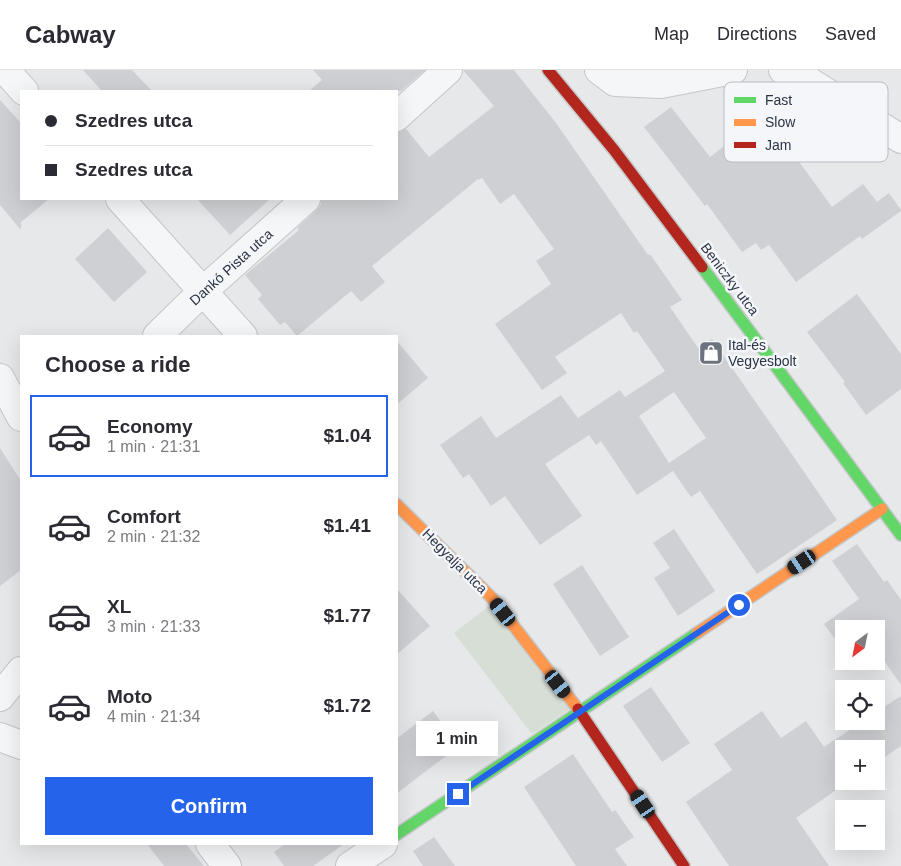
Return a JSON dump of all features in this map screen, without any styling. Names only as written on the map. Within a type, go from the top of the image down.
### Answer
[{"type":"street","points":[[6,70],[23,90]]},
{"type":"street","points":[[398,115],[448,70]]},
{"type":"street","name":"Beniczky utca","points":[[548,70],[638,181],[901,534]]},
{"type":"street","points":[[599,70],[615,82],[661,84],[733,70]]},
{"type":"street","points":[[783,70],[794,72],[810,82]]},
{"type":"street","points":[[888,131],[901,139]]},
{"type":"street","points":[[121,200],[242,335]]},
{"type":"street","name":"Dankó Pista utca","points":[[158,335],[203,291],[305,200]]},
{"type":"street","points":[[0,378],[20,415]]},
{"type":"street","name":"Hegyalja utca","points":[[398,506],[492,598],[580,712],[684,866]]},
{"type":"street","points":[[398,834],[882,508]]},
{"type":"street","points":[[0,697],[20,672]]},
{"type":"street","points":[[0,737],[20,745]]},
{"type":"street","points":[[211,845],[227,866]]},
{"type":"street","points":[[350,866],[382,845]]},
{"type":"shaded area","points":[[489,606],[570,709],[532,734],[454,633]]},
{"type":"building","points":[[83,70],[132,70],[151,90],[101,90]]},
{"type":"building","points":[[313,70],[425,70],[401,91],[310,90],[322,80]]},
{"type":"building","points":[[463,70],[514,70],[556,123],[648,255],[650,254],[682,300],[670,307],[698,348],[712,339],[837,520],[757,574],[700,491],[691,497],[673,471],[637,495],[601,441],[596,445],[589,435],[545,464],[582,516],[540,545],[505,496],[491,506],[469,474],[463,478],[440,445],[481,416],[496,438],[561,395],[580,421],[578,418],[620,390],[625,397],[665,371],[637,331],[634,333],[621,313],[555,357],[567,373],[542,390],[495,324],[551,284],[536,261],[554,249],[514,194],[500,204],[482,178],[478,179],[372,266],[385,282],[361,302],[351,291],[298,335],[285,322],[280,325],[258,299],[262,295],[245,275],[299,230],[297,228],[317,210],[321,200],[398,200],[398,132],[406,129],[429,157],[494,106]],"holes":[[[674,392],[706,438],[669,463],[639,416]]]},
{"type":"building","points":[[0,100],[20,122],[20,200],[48,200],[21,222],[21,230],[0,205]]},
{"type":"building","points":[[671,107],[710,157],[724,146],[724,162],[799,162],[832,207],[863,184],[877,202],[889,193],[901,211],[862,239],[860,236],[796,282],[769,245],[761,250],[756,243],[742,252],[707,204],[705,206],[644,127]]},
{"type":"building","points":[[198,200],[269,200],[230,235]]},
{"type":"building","points":[[108,228],[147,272],[114,302],[75,259]]},
{"type":"building","points":[[857,294],[901,354],[901,389],[866,415],[843,383],[845,382],[807,332]]},
{"type":"building","points":[[398,342],[428,378],[398,403]]},
{"type":"building","points":[[0,448],[20,479],[20,571],[0,586]]},
{"type":"building","points":[[674,529],[715,591],[678,616],[654,578],[670,568],[653,543]]},
{"type":"building","points":[[857,544],[884,582],[887,580],[901,600],[901,685],[885,662],[885,620],[835,620],[835,639],[824,624],[859,599],[832,561]]},
{"type":"building","points":[[582,565],[629,637],[600,656],[553,584]]},
{"type":"building","points":[[398,590],[430,626],[398,653]]},
{"type":"building","points":[[651,687],[690,743],[662,762],[623,706]]},
{"type":"building","points":[[901,696],[901,746],[885,757],[885,740],[835,740],[836,790],[796,818],[829,866],[729,866],[686,802],[732,770],[714,744],[762,711],[781,738],[806,721],[824,747],[850,730],[885,730],[885,706]]},
{"type":"building","points":[[433,711],[459,746],[398,792],[398,737]]},
{"type":"building","points":[[573,754],[612,812],[615,810],[634,837],[615,849],[627,866],[576,866],[524,787]]},
{"type":"building","points":[[434,837],[455,866],[423,866],[413,851]]},
{"type":"building","points":[[148,845],[187,845],[204,866],[164,866]]},
{"type":"building","points":[[284,845],[343,845],[313,866],[284,866],[274,852]]},
{"type":"traffic: fast","points":[[702,267],[901,535]]},
{"type":"traffic: fast","points":[[398,834],[697,633]]},
{"type":"traffic: slow","points":[[398,506],[492,598],[578,709]]},
{"type":"traffic: slow","points":[[697,633],[882,509]]},
{"type":"traffic: jam","points":[[548,70],[614,150],[702,267]]},
{"type":"traffic: jam","points":[[578,709],[684,866]]},
{"type":"place","name":"Ital-és Vegyesbolt","points":[[711,353]]},
{"type":"route","points":[[458,794],[739,605]]}]
